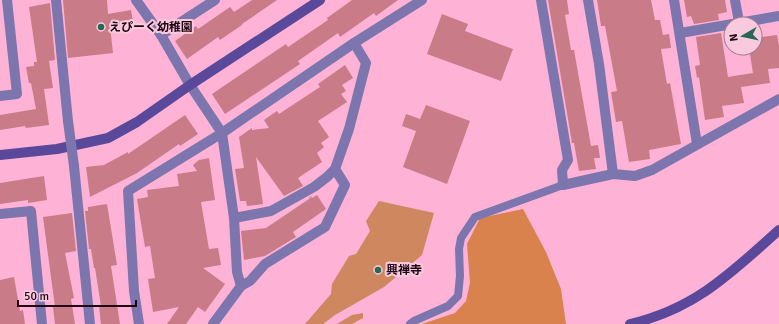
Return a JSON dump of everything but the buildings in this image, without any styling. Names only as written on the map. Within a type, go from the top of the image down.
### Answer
[{"type":"street","points":[[0,96],[17,94],[7,0]]},
{"type":"street","points":[[56,0],[90,324]]},
{"type":"street","points":[[136,0],[161,35],[190,85],[222,133],[234,218],[237,272],[241,286]]},
{"type":"street","points":[[161,35],[215,0]]},
{"type":"street","points":[[0,155],[57,149],[108,138],[137,122],[190,85],[320,0]]},
{"type":"street","points":[[139,324],[134,290],[128,191],[222,133],[354,43],[422,0]]},
{"type":"street","points":[[541,0],[568,160],[562,170],[563,185],[614,174],[635,176],[652,170],[779,99]]},
{"type":"street","points":[[588,0],[599,64],[614,174]]},
{"type":"street","points":[[674,0],[697,144]]},
{"type":"street","points":[[736,0],[738,16]]},
{"type":"street","points":[[763,18],[779,16]]},
{"type":"street","points":[[680,33],[723,25]]},
{"type":"street","points":[[234,218],[271,211],[314,187],[335,169],[349,129],[366,63],[354,43]]},
{"type":"street","points":[[213,324],[241,286],[250,281],[265,264],[325,227],[346,185],[335,169]]},
{"type":"street","points":[[0,214],[31,210],[42,324]]},
{"type":"street","points":[[630,324],[656,317],[682,306],[710,289],[736,270],[779,230]]},
{"type":"lane","points":[[410,324],[448,306],[458,296],[460,276],[459,249],[461,238],[474,217],[563,185]]},
{"type":"shaded area","name":"興禅寺","points":[[379,201],[434,213],[422,255],[384,287],[335,315],[323,324],[305,324],[331,294],[332,284],[349,256],[356,254],[370,231],[366,221]]},
{"type":"shaded area","points":[[523,209],[546,252],[561,289],[566,324],[422,324],[455,313],[466,301],[470,283],[467,244],[480,218]]},
{"type":"shaded area","points":[[363,313],[363,318],[352,324],[337,324],[352,315]]},
{"type":"place","name":"えぴーく幼稚園","points":[[101,27]]},
{"type":"place","name":"興禅寺","points":[[378,270]]}]
